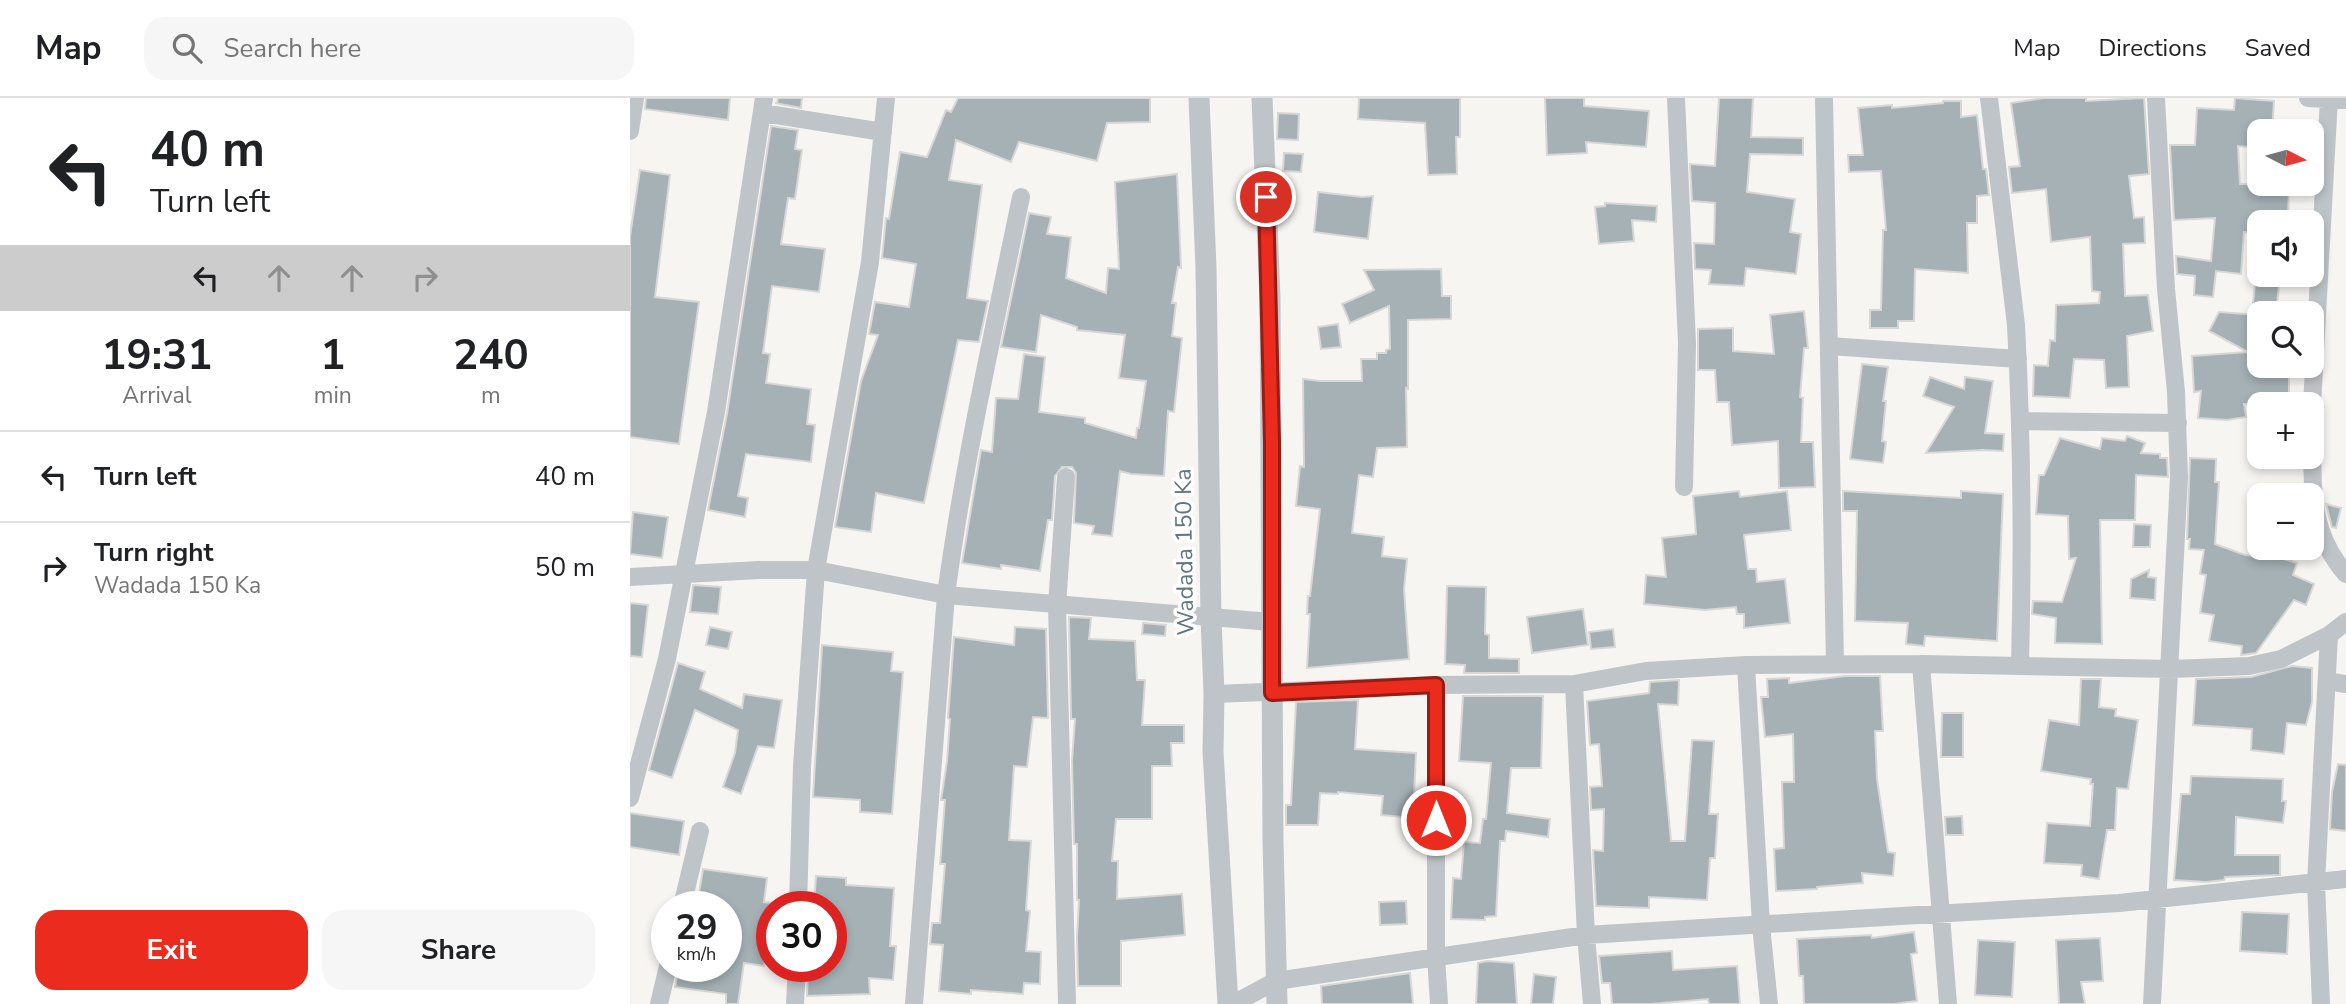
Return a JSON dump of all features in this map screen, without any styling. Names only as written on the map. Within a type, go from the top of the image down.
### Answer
[{"type":"street","points":[[630,131],[635,98]]},
{"type":"street","points":[[798,891],[802,766],[816,570],[870,262],[886,98]]},
{"type":"street","name":"Wadada 150 Ka","points":[[1199,98],[1206,268],[1213,752],[1228,1004]]},
{"type":"street","points":[[1262,98],[1270,297],[1277,1004]]},
{"type":"street","points":[[1676,98],[1687,343],[1684,487]]},
{"type":"street","points":[[1824,98],[1835,663]]},
{"type":"street","points":[[1989,98],[2018,359],[2023,537],[2020,665]]},
{"type":"street","points":[[2152,1004],[2179,477],[2178,423],[2166,289],[2156,98]]},
{"type":"street","points":[[2308,98],[2334,100],[2313,392]]},
{"type":"street","points":[[630,798],[667,659],[716,412],[763,105],[883,132]]},
{"type":"street","points":[[914,1004],[946,595],[981,391],[1021,197]]},
{"type":"street","points":[[1829,346],[2018,359]]},
{"type":"street","points":[[2021,421],[2178,423]]},
{"type":"street","points":[[2312,469],[2313,498],[2321,533],[2331,557],[2346,574]]},
{"type":"street","points":[[1066,477],[1057,605],[1067,1004]]},
{"type":"street","points":[[630,577],[759,570],[816,570],[946,595],[1272,622]]},
{"type":"street","points":[[1214,694],[1436,685],[1574,684],[1646,671],[1746,665],[1835,663],[2171,669],[2249,666],[2281,659],[2329,635],[2346,622]]},
{"type":"street","points":[[2321,1004],[2316,883],[2329,635]]},
{"type":"street","points":[[1921,664],[1948,1004]]},
{"type":"street","points":[[1746,665],[1761,925],[1769,1004]]},
{"type":"street","points":[[2327,681],[2346,684]]},
{"type":"street","points":[[1574,684],[1586,935],[1592,1004]]},
{"type":"street","points":[[1436,685],[1436,956],[1439,1004]]},
{"type":"street","points":[[686,891],[700,831]]},
{"type":"street","points":[[1233,1004],[1276,981],[1586,935],[2156,900],[2346,879]]},
{"type":"street","points":[[659,1004],[664,982]]},
{"type":"street","points":[[796,1004],[797,982]]},
{"type":"building","points":[[646,98],[730,98],[728,120],[645,109]]},
{"type":"building","points":[[778,98],[802,98],[801,108],[775,103]]},
{"type":"building","points":[[958,98],[1150,98],[1150,122],[1107,123],[1097,161],[1019,142],[1011,162],[956,140],[949,180],[982,185],[967,298],[988,301],[979,342],[958,340],[924,503],[876,493],[871,532],[835,527],[861,381],[878,335],[869,334],[875,302],[909,307],[916,264],[882,258],[886,218],[889,219],[900,152],[927,157],[946,110],[951,112]]},
{"type":"building","points":[[1359,98],[1460,98],[1460,137],[1456,137],[1457,174],[1428,175],[1425,123],[1358,119]]},
{"type":"building","points":[[1545,98],[1584,98],[1584,106],[1649,111],[1646,147],[1586,142],[1587,153],[1547,155]]},
{"type":"building","points":[[1719,98],[1753,98],[1751,137],[1803,138],[1803,155],[1750,154],[1747,192],[1795,199],[1790,232],[1801,234],[1796,274],[1746,268],[1744,286],[1709,284],[1711,270],[1695,269],[1694,243],[1714,244],[1715,203],[1692,201],[1690,164],[1715,166]]},
{"type":"building","points":[[2044,98],[2086,98],[2086,101],[2144,98],[2149,174],[2129,176],[2134,218],[2144,217],[2145,243],[2123,244],[2125,296],[2148,295],[2153,331],[2127,336],[2129,387],[2106,388],[2104,360],[2074,359],[2070,398],[2033,396],[2034,365],[2048,366],[2050,340],[2055,341],[2056,305],[2099,303],[2100,292],[2092,291],[2090,237],[2051,242],[2046,189],[2012,193],[2009,167],[2020,166],[2011,103]]},
{"type":"building","points":[[2235,98],[2274,101],[2273,119],[2247,119],[2247,147],[2238,146],[2240,184],[2247,184],[2247,196],[2289,196],[2288,210],[2247,210],[2241,274],[2216,271],[2213,297],[2194,295],[2195,276],[2177,274],[2176,256],[2211,261],[2215,218],[2174,220],[2170,145],[2195,145],[2197,108],[2234,110]]},
{"type":"building","points":[[1961,101],[1961,117],[1977,115],[1983,169],[1986,169],[1989,195],[1977,196],[1977,223],[1967,223],[1968,273],[1915,269],[1914,321],[1898,321],[1898,328],[1870,328],[1870,310],[1881,310],[1883,230],[1886,230],[1881,171],[1849,172],[1848,155],[1863,155],[1858,108],[1892,105],[1892,108]]},
{"type":"building","points":[[1278,113],[1299,114],[1298,140],[1277,139]]},
{"type":"building","points":[[771,126],[798,130],[795,149],[802,150],[795,199],[788,198],[781,244],[825,249],[819,292],[772,286],[763,353],[770,354],[766,383],[811,389],[807,424],[815,425],[811,462],[746,454],[738,496],[748,498],[745,517],[708,510],[727,414]]},
{"type":"building","points":[[1284,153],[1303,154],[1301,172],[1283,171]]},
{"type":"building","points":[[640,170],[670,175],[655,297],[699,302],[679,444],[630,437],[630,236]]},
{"type":"building","points":[[1177,174],[1181,268],[1178,267],[1172,303],[1176,303],[1172,336],[1182,338],[1174,412],[1168,411],[1164,476],[1120,471],[1112,536],[1092,534],[1094,526],[1074,523],[1076,473],[1072,467],[1062,467],[1055,476],[1052,520],[1048,520],[1040,571],[962,563],[981,450],[992,452],[996,398],[1018,399],[1024,354],[1045,357],[1039,412],[1085,418],[1085,423],[1136,438],[1139,428],[1146,381],[1119,378],[1125,335],[1077,330],[1077,327],[1041,315],[1036,352],[1001,347],[1029,213],[1051,217],[1047,234],[1071,237],[1066,278],[1106,293],[1108,268],[1119,269],[1115,182]]},
{"type":"building","points":[[1318,192],[1373,196],[1368,239],[1314,232]]},
{"type":"building","points":[[1605,203],[1657,206],[1656,222],[1632,220],[1634,241],[1599,244],[1595,207],[1605,206]]},
{"type":"building","points":[[1441,269],[1442,296],[1451,296],[1451,319],[1408,320],[1407,447],[1377,448],[1373,477],[1359,475],[1352,533],[1384,537],[1382,556],[1407,559],[1404,589],[1409,659],[1307,668],[1310,614],[1307,614],[1308,596],[1320,509],[1296,506],[1300,466],[1304,467],[1303,379],[1362,381],[1361,359],[1377,359],[1377,353],[1386,353],[1386,350],[1390,349],[1389,306],[1350,323],[1342,304],[1374,290],[1364,270]]},
{"type":"building","points":[[2255,287],[2279,287],[2277,301],[2253,301]]},
{"type":"building","points":[[1804,311],[1808,348],[1804,348],[1800,397],[1803,398],[1801,442],[1813,442],[1815,487],[1779,488],[1778,441],[1732,445],[1729,402],[1717,402],[1715,370],[1698,370],[1698,329],[1733,328],[1733,351],[1774,354],[1770,315]]},
{"type":"building","points":[[2219,312],[2247,314],[2247,351],[2209,331]]},
{"type":"building","points":[[1338,324],[1341,347],[1321,349],[1318,327]]},
{"type":"building","points":[[2247,352],[2247,378],[2289,378],[2289,392],[2247,392],[2247,404],[2244,404],[2246,417],[2227,420],[2198,418],[2201,391],[2194,392],[2192,356]]},
{"type":"building","points":[[1862,364],[1888,367],[1883,401],[1886,401],[1882,441],[1886,442],[1883,463],[1850,459]]},
{"type":"building","points":[[1930,377],[1964,389],[1965,377],[1993,381],[1985,433],[2004,434],[2003,451],[1926,453],[1954,407],[1923,396]]},
{"type":"building","points":[[2127,436],[2145,443],[2141,453],[2160,454],[2160,458],[2167,458],[2168,477],[2136,475],[2135,520],[2100,520],[2102,644],[2055,643],[2056,618],[2032,614],[2033,601],[2062,602],[2076,558],[2069,559],[2068,516],[2036,514],[2039,475],[2044,475],[2060,438],[2100,449],[2102,438],[2125,441]]},
{"type":"building","points":[[2190,458],[2216,459],[2215,482],[2219,482],[2215,544],[2247,555],[2247,560],[2287,560],[2297,563],[2293,575],[2314,584],[2306,605],[2294,600],[2256,653],[2241,655],[2242,646],[2209,641],[2214,615],[2200,613],[2206,575],[2200,574],[2204,550],[2189,549],[2190,539],[2187,539]]},
{"type":"building","points":[[1739,491],[1740,497],[1787,491],[1791,530],[1744,535],[1748,569],[1756,569],[1757,582],[1785,579],[1790,623],[1744,628],[1744,614],[1737,614],[1736,607],[1705,610],[1644,604],[1646,575],[1666,577],[1662,538],[1696,534],[1693,496]]},
{"type":"building","points":[[1843,491],[1961,498],[1961,491],[2003,494],[1997,641],[1925,636],[1924,646],[1906,644],[1908,623],[1855,621],[1857,511],[1843,511]]},
{"type":"building","points":[[2326,504],[2341,508],[2336,528],[2332,527]]},
{"type":"building","points":[[633,512],[668,517],[662,558],[630,554]]},
{"type":"building","points":[[2134,524],[2151,525],[2150,547],[2133,547]]},
{"type":"building","points":[[2149,570],[2148,577],[2156,578],[2155,600],[2130,598],[2131,579]]},
{"type":"building","points":[[693,585],[721,587],[718,614],[690,612]]},
{"type":"building","points":[[1447,586],[1486,587],[1485,634],[1489,635],[1489,658],[1519,659],[1519,673],[1464,673],[1465,665],[1445,664]]},
{"type":"building","points":[[630,603],[648,605],[642,657],[630,656]]},
{"type":"building","points":[[1583,609],[1588,645],[1532,653],[1527,617]]},
{"type":"building","points":[[1069,617],[1091,618],[1089,639],[1135,641],[1137,680],[1145,680],[1142,725],[1184,725],[1184,743],[1171,743],[1172,766],[1152,766],[1152,819],[1116,819],[1112,861],[1118,861],[1117,899],[1182,894],[1185,935],[1121,941],[1121,986],[1078,986],[1079,900],[1077,844],[1074,844],[1072,761],[1075,719],[1071,719]]},
{"type":"building","points":[[1143,623],[1166,625],[1165,636],[1142,634]]},
{"type":"building","points":[[710,627],[732,632],[728,649],[706,645]]},
{"type":"building","points":[[1015,627],[1046,629],[1048,718],[1033,717],[1027,767],[1014,766],[1009,840],[1031,841],[1026,910],[1030,911],[1026,951],[1041,952],[1040,984],[1024,983],[1023,994],[971,990],[971,994],[939,991],[943,945],[930,944],[932,923],[940,923],[945,864],[940,864],[945,800],[941,800],[947,761],[954,637],[1014,645]]},
{"type":"building","points":[[1613,629],[1615,647],[1591,649],[1589,632]]},
{"type":"building","points":[[822,645],[893,652],[891,671],[903,672],[892,814],[860,812],[860,800],[813,797]]},
{"type":"building","points":[[678,663],[705,672],[700,689],[742,708],[744,694],[782,700],[774,748],[758,746],[741,794],[723,787],[735,753],[738,730],[695,710],[672,778],[649,770]]},
{"type":"building","points":[[2292,666],[2312,668],[2312,702],[2306,725],[2287,723],[2284,754],[2251,750],[2252,729],[2193,725],[2196,679],[2251,677]]},
{"type":"building","points":[[1845,676],[1880,676],[1883,731],[1875,731],[1877,779],[1888,852],[1895,853],[1893,876],[1862,873],[1863,883],[1776,891],[1774,849],[1784,848],[1782,782],[1794,782],[1793,734],[1765,737],[1761,697],[1768,697],[1767,679],[1789,678],[1789,683]]},
{"type":"building","points":[[2081,679],[2101,679],[2099,707],[2116,709],[2115,716],[2138,720],[2128,789],[2117,788],[2115,830],[2107,830],[2099,879],[2081,876],[2082,865],[2044,863],[2047,823],[2090,826],[2093,784],[2090,784],[2091,779],[2041,771],[2049,720],[2079,725]]},
{"type":"building","points":[[1679,680],[1678,705],[1658,704],[1671,841],[1685,841],[1692,740],[1714,741],[1709,814],[1718,814],[1715,858],[1710,858],[1707,900],[1649,897],[1649,908],[1596,906],[1593,850],[1603,851],[1604,809],[1591,810],[1590,787],[1602,786],[1599,744],[1590,745],[1587,701],[1649,693],[1650,682]]},
{"type":"building","points":[[1463,696],[1543,696],[1541,768],[1511,768],[1507,813],[1550,819],[1548,837],[1506,831],[1505,841],[1500,841],[1496,916],[1485,917],[1485,920],[1451,919],[1453,878],[1461,879],[1464,842],[1480,843],[1483,819],[1486,819],[1491,763],[1459,761]]},
{"type":"building","points":[[1358,700],[1355,749],[1416,753],[1413,818],[1381,815],[1383,796],[1338,792],[1320,793],[1318,825],[1286,825],[1286,805],[1291,805],[1296,702]]},
{"type":"building","points":[[1942,713],[1963,713],[1963,757],[1941,757]]},
{"type":"building","points":[[2338,764],[2346,765],[2346,831],[2330,829],[2332,792]]},
{"type":"building","points":[[2191,776],[2283,779],[2282,801],[2286,801],[2283,823],[2236,817],[2235,855],[2280,855],[2280,875],[2225,877],[2224,880],[2206,882],[2174,880],[2181,794],[2190,794]]},
{"type":"building","points":[[630,813],[684,821],[679,855],[630,847]]},
{"type":"building","points":[[1962,816],[1963,835],[1946,835],[1945,817]]},
{"type":"building","points":[[703,869],[767,878],[765,891],[756,891],[756,965],[744,963],[742,977],[742,891],[699,891]]},
{"type":"building","points":[[816,876],[846,878],[846,885],[894,888],[890,946],[896,946],[893,980],[869,978],[870,994],[807,996],[808,982],[847,982],[847,891],[815,891]]},
{"type":"building","points":[[1406,901],[1407,924],[1380,925],[1379,902]]},
{"type":"building","points":[[2242,912],[2289,914],[2287,954],[2240,951]]},
{"type":"building","points":[[1914,932],[1917,953],[1911,954],[1917,1001],[1894,1004],[1804,1004],[1797,939],[1871,935],[1872,938]]},
{"type":"building","points":[[2100,938],[2103,981],[2081,982],[2085,1004],[2059,1004],[2056,940]]},
{"type":"building","points":[[1978,940],[2015,942],[2012,997],[1975,995]]},
{"type":"building","points":[[1672,951],[1673,970],[1737,966],[1740,1004],[1709,1004],[1708,999],[1612,1004],[1610,983],[1602,983],[1599,956]]},
{"type":"building","points":[[1478,963],[1514,963],[1517,1004],[1476,1004]]},
{"type":"building","points":[[1410,973],[1413,1004],[1322,1004],[1321,986]]},
{"type":"building","points":[[1534,974],[1556,977],[1553,1004],[1531,1004]]},
{"type":"building","points":[[676,982],[741,982],[738,1004],[726,1004],[726,994],[675,987]]},
{"type":"route","points":[[1266,197],[1272,442],[1272,693],[1436,685],[1436,820]]}]
